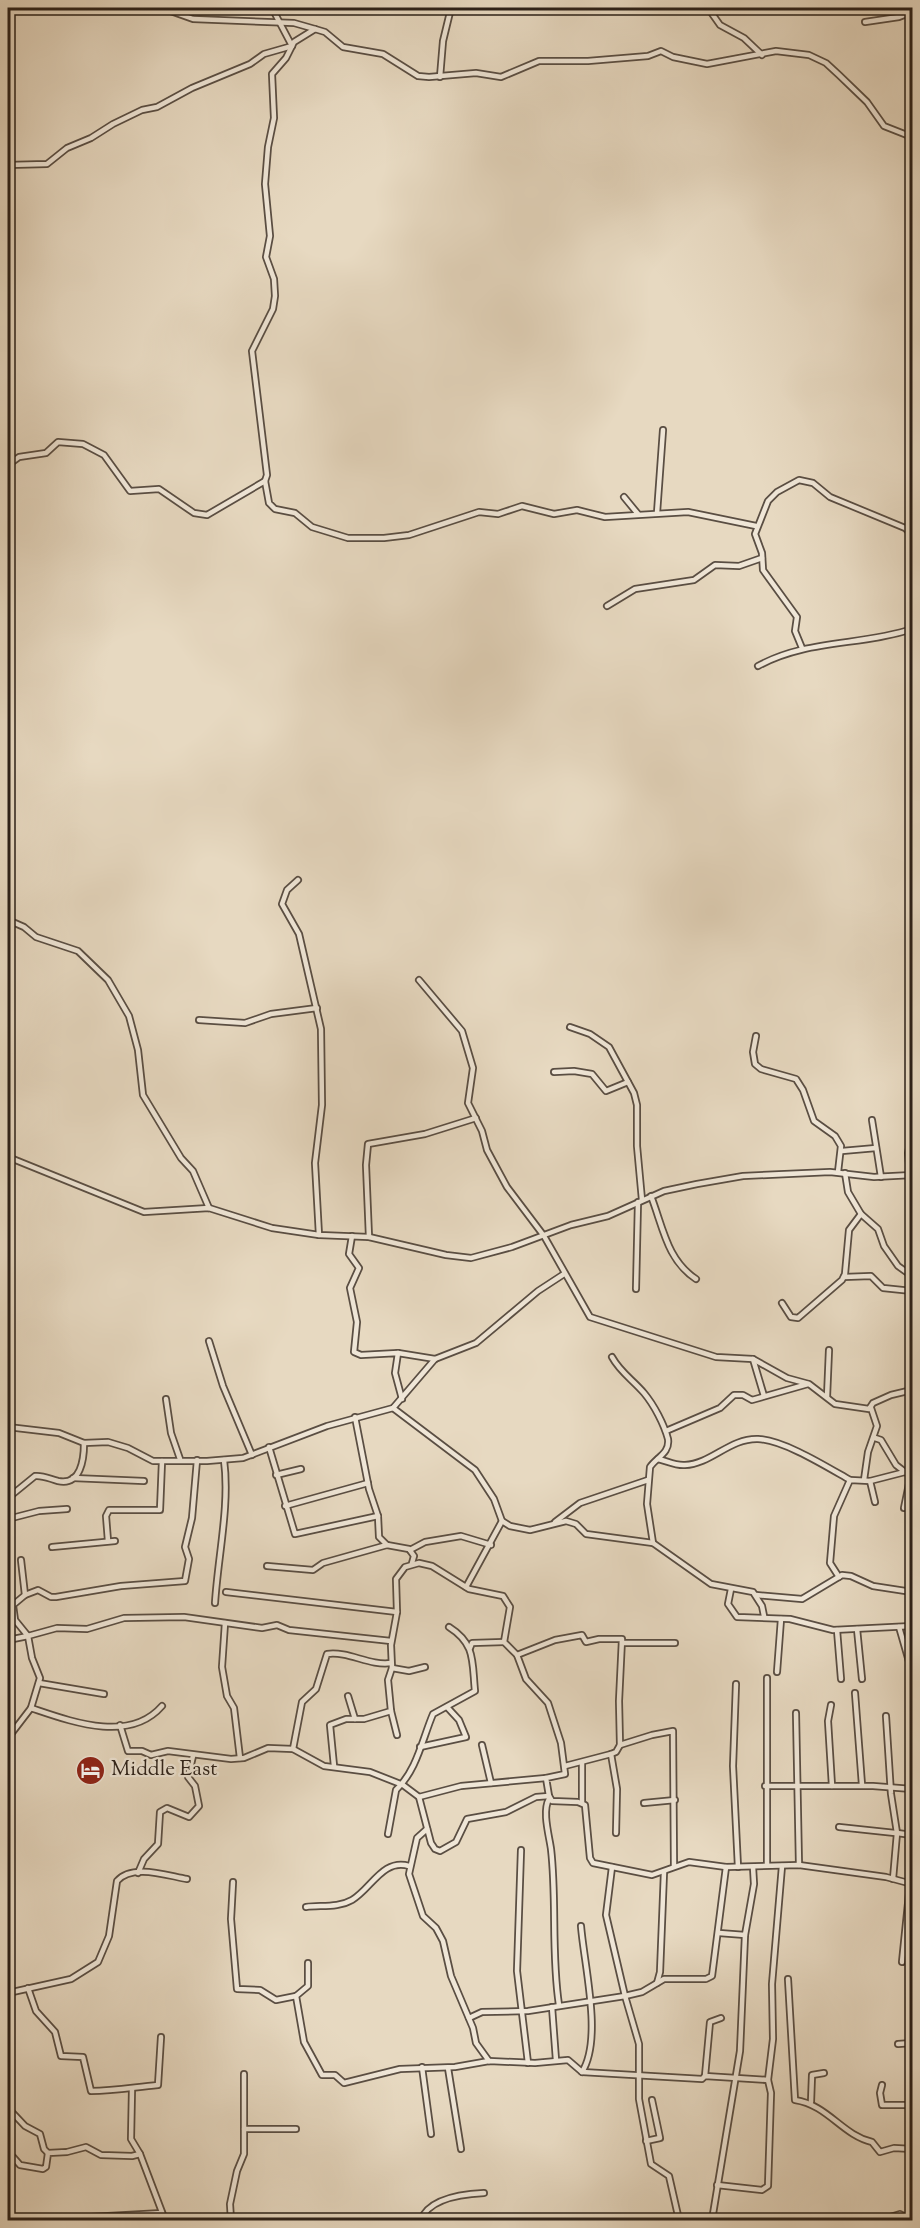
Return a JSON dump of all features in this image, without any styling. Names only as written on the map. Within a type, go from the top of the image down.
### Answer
[{"type":"street","points":[[162,8],[193,19],[294,23],[326,32],[349,49],[383,54],[418,76],[440,77],[476,73],[501,77],[539,61],[588,61],[648,56],[661,51],[673,57],[707,64],[776,51],[802,54],[826,63],[867,102],[884,126],[912,137]]},
{"type":"street","points":[[272,8],[292,46]]},
{"type":"street","points":[[440,77],[443,41],[452,8]]},
{"type":"street","points":[[708,8],[720,25],[744,38],[762,55]]},
{"type":"street","points":[[865,22],[899,17],[912,12]]},
{"type":"street","points":[[315,29],[294,42],[286,58],[272,74],[274,118],[265,184],[270,236],[266,257],[273,276],[275,296],[273,309],[252,351],[269,503],[275,509],[295,513],[312,527],[348,538],[409,535],[479,512],[498,514],[522,506],[554,514],[577,510],[605,517],[688,512],[756,526]]},
{"type":"street","points":[[8,165],[47,164],[67,148],[91,138],[142,110],[157,107],[192,88],[250,64],[264,54],[292,46]]},
{"type":"street","points":[[657,513],[663,430]]},
{"type":"street","points":[[8,465],[19,457],[46,453],[58,442],[82,444],[108,459],[129,491],[159,489],[185,508],[202,515],[214,513],[265,481]]},
{"type":"street","points":[[802,648],[795,631],[797,617],[763,570],[762,558],[755,538],[756,526],[772,496],[799,480],[813,483],[830,497],[905,528],[912,535]]},
{"type":"street","points":[[624,497],[638,514]]},
{"type":"street","points":[[607,606],[635,590],[694,580],[715,565],[739,566],[762,558]]},
{"type":"street","points":[[758,666],[780,654],[802,648],[890,636],[912,629]]},
{"type":"street","points":[[298,879],[287,890],[282,904],[299,934],[317,1008],[321,1039],[322,1095],[315,1163],[319,1235]]},
{"type":"street","points":[[8,920],[24,927],[36,936],[78,951],[108,980],[129,1016],[139,1056],[139,1076],[143,1095],[182,1158],[193,1171],[210,1208]]},
{"type":"street","points":[[419,980],[458,1025],[465,1038],[473,1068],[468,1103],[487,1150],[507,1187],[544,1236],[564,1275],[592,1319],[716,1357],[753,1359],[788,1378],[809,1384],[835,1404],[871,1408]]},
{"type":"street","points":[[199,1020],[245,1023],[271,1014],[317,1008]]},
{"type":"street","points":[[570,1027],[590,1034],[609,1047],[637,1104],[640,1201],[636,1289]]},
{"type":"street","points":[[756,1036],[755,1064],[761,1069],[796,1079],[803,1090],[814,1121],[835,1136],[842,1150],[838,1172]]},
{"type":"street","points":[[554,1072],[574,1071],[592,1074],[606,1091],[628,1082]]},
{"type":"street","points":[[369,1237],[366,1165],[368,1144],[432,1132],[476,1118]]},
{"type":"street","points":[[872,1120],[880,1177]]},
{"type":"street","points":[[912,1134],[909,1146],[912,1197]]},
{"type":"street","points":[[842,1150],[876,1148]]},
{"type":"street","points":[[8,1157],[144,1212],[210,1208],[263,1226],[319,1235],[369,1237],[446,1255],[471,1257],[490,1254],[608,1216],[651,1196],[691,1185],[743,1176],[838,1172],[880,1177],[910,1176]]},
{"type":"street","points":[[845,1173],[849,1195],[861,1214],[878,1229],[884,1246],[898,1266],[912,1276]]},
{"type":"street","points":[[651,1196],[672,1255],[680,1267],[696,1279]]},
{"type":"street","points":[[782,1302],[791,1317],[798,1318],[808,1312],[844,1277],[849,1230],[861,1214]]},
{"type":"street","points":[[352,1236],[349,1254],[358,1268],[350,1288],[357,1322],[354,1352],[361,1355],[398,1353],[435,1359]]},
{"type":"street","points":[[8,1427],[59,1433],[84,1443],[108,1442],[128,1448],[147,1459],[162,1461],[224,1460],[252,1455],[268,1446],[355,1417],[393,1408],[435,1359],[476,1343],[538,1291],[564,1275]]},
{"type":"street","points":[[844,1277],[871,1276],[883,1288],[912,1291]]},
{"type":"street","points":[[209,1341],[223,1386],[252,1455]]},
{"type":"street","points":[[827,1397],[829,1350]]},
{"type":"street","points":[[398,1353],[395,1373],[402,1399]]},
{"type":"street","points":[[612,1357],[620,1370],[647,1398],[666,1431],[669,1444],[650,1467],[647,1504],[653,1543]]},
{"type":"street","points":[[753,1359],[764,1396]]},
{"type":"street","points":[[666,1431],[720,1407],[734,1395],[743,1395],[752,1400],[809,1384]]},
{"type":"street","points":[[875,1502],[867,1481],[868,1452],[877,1426],[871,1408],[873,1403],[891,1395],[912,1390]]},
{"type":"street","points":[[166,1399],[171,1433],[180,1459]]},
{"type":"street","points":[[393,1408],[475,1470],[494,1499],[502,1521],[514,1528],[530,1530],[555,1522],[580,1503],[648,1480]]},
{"type":"street","points":[[355,1417],[368,1483],[378,1516],[379,1537],[387,1545]]},
{"type":"street","points":[[874,1438],[881,1440],[896,1465],[910,1473]]},
{"type":"street","points":[[658,1459],[679,1465],[692,1464],[732,1445],[758,1439],[814,1458],[849,1480],[867,1481],[910,1473]]},
{"type":"street","points":[[73,1478],[82,1467],[84,1443]]},
{"type":"street","points":[[268,1446],[295,1534],[378,1516]]},
{"type":"street","points":[[8,1738],[31,1708],[40,1674],[32,1658],[28,1636],[15,1620],[13,1605],[25,1595],[38,1590],[51,1597],[57,1597],[132,1585],[184,1582],[189,1559],[185,1547],[192,1518],[197,1460]]},
{"type":"street","points":[[215,1603],[222,1521],[227,1496],[224,1460]]},
{"type":"street","points":[[108,1541],[106,1516],[109,1510],[160,1510],[162,1461]]},
{"type":"street","points":[[276,1475],[301,1469]]},
{"type":"street","points":[[904,1508],[910,1473]]},
{"type":"street","points":[[8,1498],[35,1476],[61,1482],[73,1478],[144,1481]]},
{"type":"street","points":[[839,1577],[830,1563],[834,1516],[849,1480]]},
{"type":"street","points":[[285,1506],[368,1483]]},
{"type":"street","points":[[8,1519],[39,1511],[67,1509]]},
{"type":"street","points":[[466,1587],[491,1545],[502,1521]]},
{"type":"street","points":[[555,1522],[576,1524],[588,1534],[653,1543],[707,1582],[731,1589],[746,1590],[756,1595],[802,1599],[839,1577],[851,1576],[873,1586],[912,1592]]},
{"type":"street","points":[[267,1566],[315,1570],[323,1563],[387,1545],[410,1550],[425,1542],[461,1536],[491,1545]]},
{"type":"street","points":[[52,1547],[115,1540]]},
{"type":"street","points":[[410,1550],[419,1563]]},
{"type":"street","points":[[412,1563],[414,1556]]},
{"type":"street","points":[[21,1560],[25,1595]]},
{"type":"street","points":[[397,1736],[391,1711],[388,1680],[392,1665],[391,1641],[397,1612],[396,1579],[401,1569],[412,1563],[419,1563],[441,1569],[466,1587],[485,1594],[501,1594],[510,1607],[504,1642]]},
{"type":"street","points":[[731,1589],[728,1604],[736,1616],[764,1616],[837,1630],[912,1626]]},
{"type":"street","points":[[226,1592],[397,1612]]},
{"type":"street","points":[[756,1595],[764,1616]]},
{"type":"street","points":[[8,1640],[57,1628],[87,1629],[124,1618],[184,1617],[262,1628],[277,1625],[289,1630],[391,1641]]},
{"type":"street","points":[[777,1672],[781,1619]]},
{"type":"street","points":[[225,1623],[222,1667],[227,1696],[234,1708],[240,1758]]},
{"type":"street","points":[[388,1834],[396,1790],[403,1785],[415,1764],[433,1714],[475,1690],[470,1648],[461,1634],[449,1627]]},
{"type":"street","points":[[899,1627],[912,1672]]},
{"type":"street","points":[[857,1629],[862,1679]]},
{"type":"street","points":[[837,1630],[841,1679]]},
{"type":"street","points":[[517,1655],[555,1640],[582,1635],[586,1642],[621,1637],[620,1745],[612,1754],[565,1766]]},
{"type":"street","points":[[419,1797],[450,1787],[546,1778],[565,1774],[565,1766],[548,1702],[526,1679],[517,1655],[504,1642],[477,1641],[472,1643],[470,1648]]},
{"type":"street","points":[[622,1643],[675,1643]]},
{"type":"street","points":[[293,1749],[302,1702],[316,1689],[327,1654],[352,1656],[409,1671],[425,1667]]},
{"type":"street","points":[[767,1678],[765,1786],[767,1864]]},
{"type":"street","points":[[39,1683],[104,1694]]},
{"type":"street","points":[[736,1684],[734,1766],[738,1867]]},
{"type":"street","points":[[855,1693],[862,1785]]},
{"type":"street","points":[[348,1696],[355,1719]]},
{"type":"street","points":[[831,1705],[828,1721],[832,1786]]},
{"type":"street","points":[[31,1708],[80,1724],[101,1727],[141,1720],[157,1712],[162,1706]]},
{"type":"street","points":[[420,1747],[466,1737],[459,1720],[447,1707]]},
{"type":"street","points":[[334,1766],[329,1727],[346,1719],[391,1711]]},
{"type":"street","points":[[796,1713],[799,1865]]},
{"type":"street","points":[[886,1716],[896,1833],[892,1879]]},
{"type":"street","points":[[120,1725],[128,1751],[142,1751],[151,1755],[167,1751],[193,1756],[240,1758],[268,1748],[293,1749],[324,1766],[370,1772],[403,1785],[419,1797],[435,1849],[443,1851],[456,1842],[467,1819],[511,1810],[536,1797],[549,1797],[552,1801],[582,1803]]},
{"type":"street","points":[[620,1745],[652,1734],[673,1731],[674,1866]]},
{"type":"street","points":[[482,1744],[491,1783]]},
{"type":"street","points":[[612,1754],[617,1789],[616,1833]]},
{"type":"street","points":[[138,1873],[144,1859],[158,1844],[160,1812],[167,1808],[189,1817],[199,1806],[199,1797],[188,1776],[193,1756]]},
{"type":"street","points":[[582,1763],[582,1803],[586,1808],[591,1861],[647,1874],[664,1872],[674,1866],[689,1862],[726,1868],[767,1864],[799,1865],[911,1884],[902,1962]]},
{"type":"street","points":[[546,1778],[553,1883],[554,1967],[559,2005]]},
{"type":"street","points":[[765,1786],[862,1785],[912,1789]]},
{"type":"street","points":[[644,1803],[675,1800]]},
{"type":"street","points":[[839,1827],[912,1834]]},
{"type":"street","points":[[427,1829],[417,1838],[409,1874],[423,1916],[436,1928],[443,1941],[452,1980],[469,2018],[476,2043],[489,2061]]},
{"type":"street","points":[[520,1850],[516,1952],[528,2063]]},
{"type":"street","points":[[306,1907],[335,1906],[350,1901],[384,1870],[401,1864],[409,1866]]},
{"type":"street","points":[[717,2185],[767,2188],[771,2093],[768,2080],[772,2060],[771,1984],[782,1866]]},
{"type":"street","points":[[612,1867],[607,1919],[639,2044],[639,2099],[646,2141],[651,2164],[669,2176],[679,2220]]},
{"type":"street","points":[[712,2220],[741,2044],[739,2026],[745,1935],[754,1884],[753,1867]]},
{"type":"street","points":[[469,2018],[482,2012],[521,2011],[626,1996],[642,1992],[664,1979],[706,1979],[712,1976],[726,1868]]},
{"type":"street","points":[[657,1983],[660,1972],[664,1872]]},
{"type":"street","points":[[8,1993],[71,1979],[98,1962],[110,1936],[118,1880],[138,1873],[187,1879]]},
{"type":"street","points":[[233,1882],[232,1928],[237,1989],[260,1990],[276,2000],[296,1996],[308,1986],[308,1963]]},
{"type":"street","points":[[581,1926],[591,2002],[589,2061],[582,2072]]},
{"type":"street","points":[[719,1933],[745,1935]]},
{"type":"street","points":[[788,1979],[795,2100],[811,2102],[863,2141],[872,2142],[880,2152],[894,2148],[912,2150]]},
{"type":"street","points":[[28,1988],[36,2011],[55,2032],[62,2056],[83,2056],[90,2090],[122,2092],[160,2083],[161,2037]]},
{"type":"street","points":[[296,1996],[304,2042],[322,2075],[335,2074],[345,2083],[396,2070],[422,2067],[448,2068],[489,2061],[528,2063],[556,2060],[570,2061],[582,2072],[639,2077],[702,2079],[705,2076],[768,2080]]},
{"type":"street","points":[[552,2007],[556,2060]]},
{"type":"street","points":[[705,2076],[710,2022],[721,2018]]},
{"type":"street","points":[[898,2044],[912,2043]]},
{"type":"street","points":[[422,2067],[431,2134]]},
{"type":"street","points":[[448,2068],[461,2149]]},
{"type":"street","points":[[811,2102],[812,2075],[824,2073]]},
{"type":"street","points":[[231,2220],[230,2204],[237,2170],[244,2154],[244,2074]]},
{"type":"street","points":[[882,2085],[882,2105],[912,2105]]},
{"type":"street","points":[[132,2089],[131,2136],[165,2220]]},
{"type":"street","points":[[646,2141],[660,2139],[652,2100]]},
{"type":"street","points":[[8,2108],[24,2125],[40,2134],[44,2149],[48,2153],[67,2152],[86,2147],[100,2154],[132,2156],[140,2154]]},
{"type":"street","points":[[244,2129],[296,2129]]},
{"type":"street","points":[[8,2157],[13,2157],[20,2165],[43,2169],[46,2167],[48,2153]]},
{"type":"street","points":[[421,2220],[430,2208],[447,2199],[484,2193]]},
{"type":"street","points":[[72,2218],[162,2213]]},
{"type":"street","points":[[880,2220],[900,2214],[912,2220]]},
{"type":"place","name":"Middle East","points":[[90,1770]]}]
